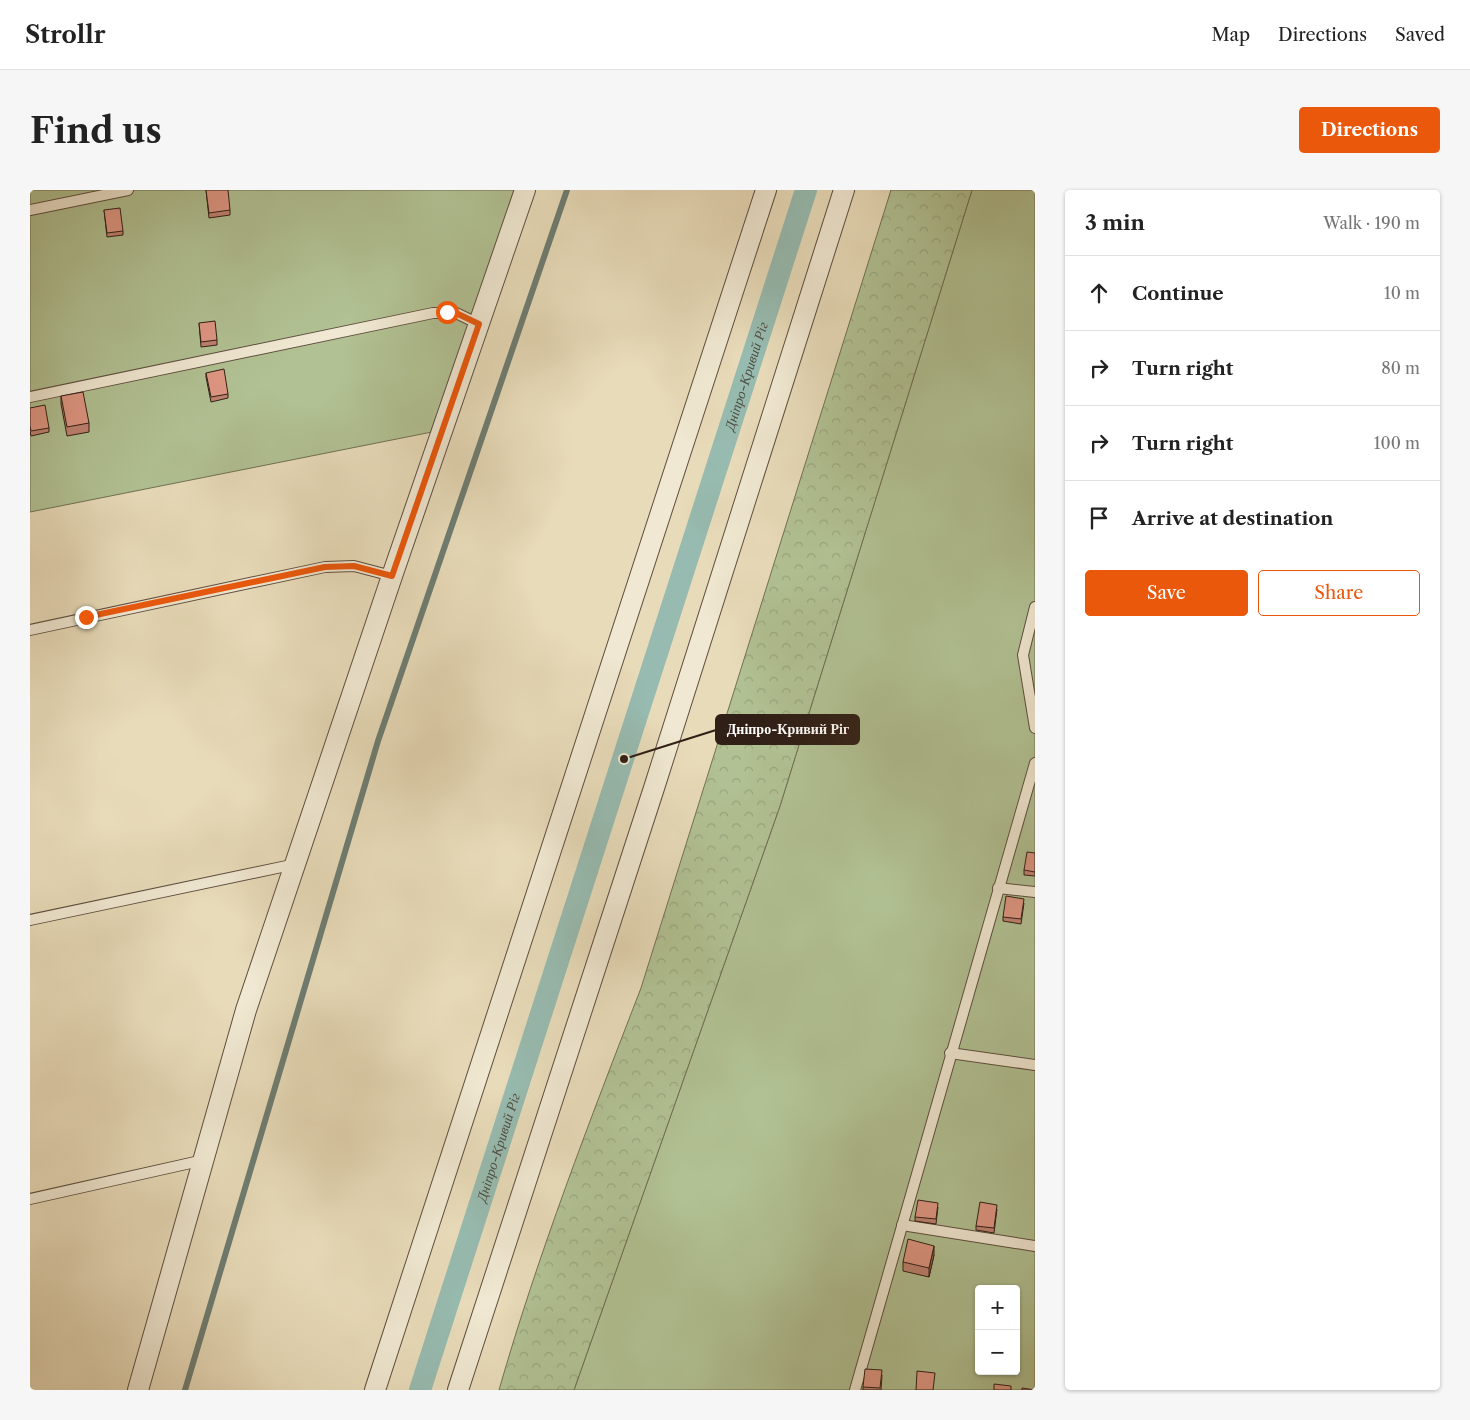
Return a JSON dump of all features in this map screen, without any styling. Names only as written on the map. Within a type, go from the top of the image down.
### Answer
[{"type":"street","points":[[138,1390],[246,1010],[297,864],[392,576],[525,190]]},
{"type":"street","points":[[375,1390],[766,190]]},
{"type":"street","points":[[458,1390],[651,798],[844,190]]},
{"type":"lane","points":[[30,210],[128,190]]},
{"type":"lane","points":[[30,397],[433,314],[456,313],[479,324]]},
{"type":"lane","points":[[30,630],[325,567],[354,566],[392,576]]},
{"type":"lane","points":[[1035,607],[1023,655],[1034,712],[1035,728]]},
{"type":"lane","points":[[855,1390],[950,1053],[1035,764]]},
{"type":"lane","points":[[30,920],[297,864]]},
{"type":"lane","points":[[998,888],[1035,892]]},
{"type":"lane","points":[[950,1053],[1035,1065]]},
{"type":"lane","points":[[30,1199],[204,1160]]},
{"type":"lane","points":[[902,1225],[1035,1246]]},
{"type":"green space","points":[[30,190],[525,190],[442,430],[30,512]]},
{"type":"green space","points":[[891,190],[972,190],[780,806],[574,1390],[499,1390],[530,1288],[584,1137],[641,988]]},
{"type":"green space","points":[[972,190],[1035,190],[1035,1390],[574,1390],[780,806]]},
{"type":"building","points":[[206,190],[228,190],[230,210],[209,213]]},
{"type":"building","points":[[120,208],[123,231],[107,233],[104,210]]},
{"type":"building","points":[[215,321],[217,340],[201,342],[199,323]]},
{"type":"building","points":[[224,369],[228,394],[211,397],[206,373]]},
{"type":"building","points":[[83,392],[89,423],[67,427],[61,396]]},
{"type":"building","points":[[45,405],[49,428],[31,431],[30,408]]},
{"type":"building","points":[[1027,852],[1035,853],[1035,872],[1024,870]]},
{"type":"building","points":[[1006,896],[1024,899],[1021,919],[1003,917]]},
{"type":"building","points":[[918,1200],[938,1203],[936,1219],[915,1217]]},
{"type":"building","points":[[980,1202],[997,1205],[994,1228],[976,1226]]},
{"type":"building","points":[[908,1239],[934,1246],[929,1268],[903,1262]]},
{"type":"building","points":[[865,1369],[882,1370],[880,1388],[863,1387]]},
{"type":"building","points":[[917,1371],[935,1373],[933,1390],[916,1390]]},
{"type":"building","points":[[994,1384],[1011,1386],[1011,1390],[994,1390]]},
{"type":"waterway","points":[[185,1390],[378,741],[567,190]]},
{"type":"waterway","name":"Дніпро-Кривий Ріг","points":[[420,1390],[806,190]]},
{"type":"place","name":"Дніпро-Кривий Ріг","points":[[624,759]]},
{"type":"route","points":[[86,617],[325,567],[354,566],[392,576],[479,324],[456,313],[447,312]]}]
